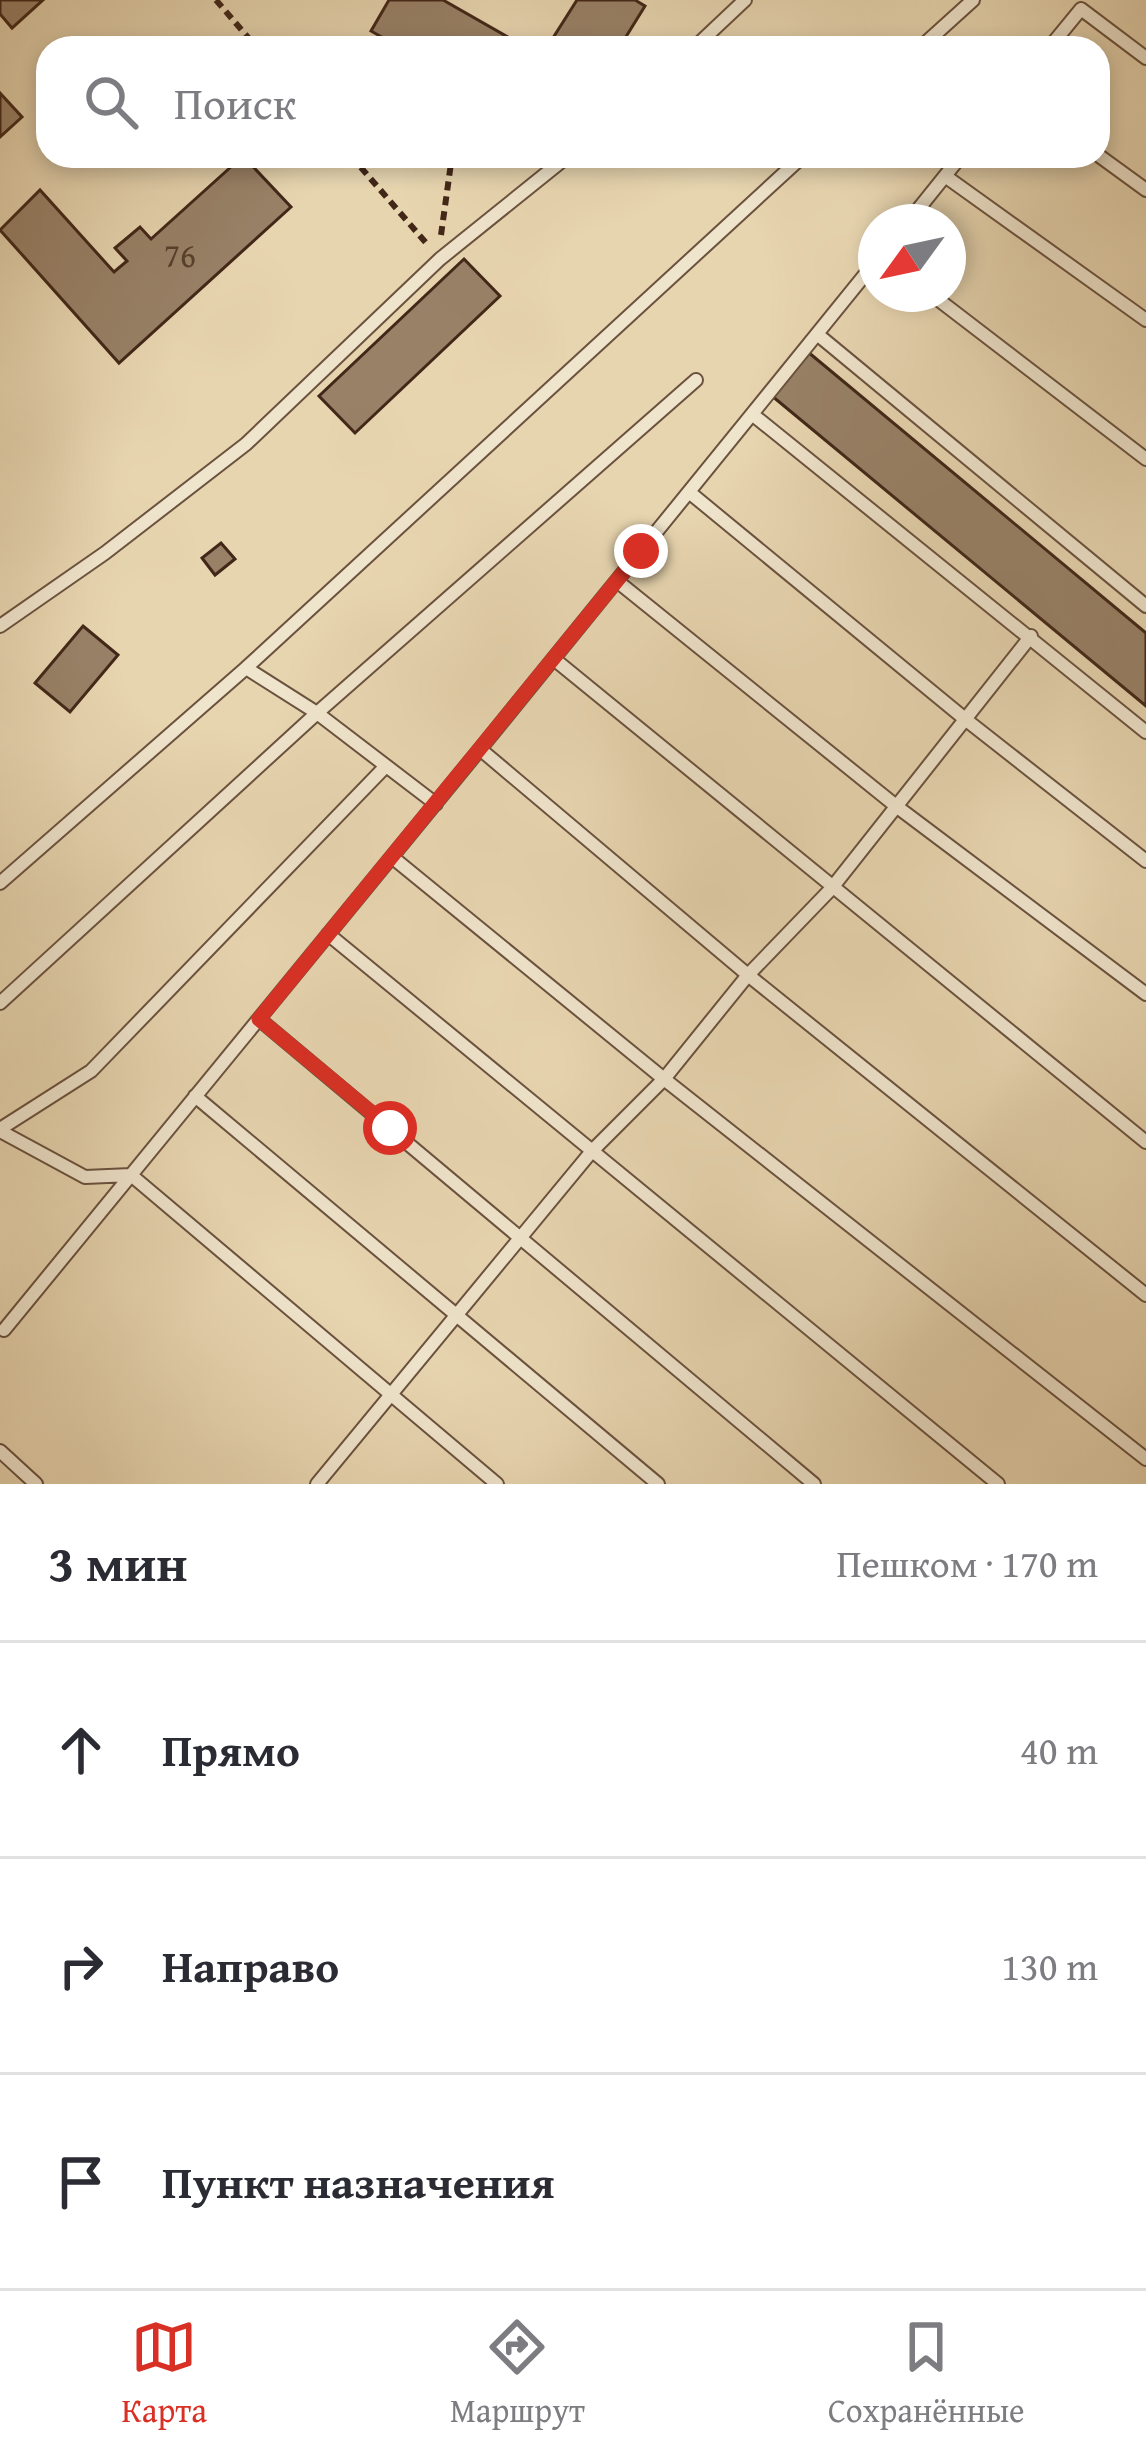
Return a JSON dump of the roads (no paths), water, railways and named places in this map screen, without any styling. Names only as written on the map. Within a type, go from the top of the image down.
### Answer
[{"type":"lane","points":[[707,36],[745,0]]},
{"type":"lane","points":[[933,36],[973,0]]},
{"type":"lane","points":[[1059,36],[1081,9],[1146,58]]},
{"type":"lane","points":[[1110,164],[1146,190]]},
{"type":"lane","points":[[0,626],[105,553],[246,444],[440,259],[553,168]]},
{"type":"lane","points":[[0,884],[245,668],[790,168]]},
{"type":"lane","points":[[922,204],[951,168]]},
{"type":"lane","points":[[945,176],[1146,320]]},
{"type":"lane","points":[[4,1330],[858,283]]},
{"type":"lane","points":[[954,312],[1146,459]]},
{"type":"lane","points":[[817,334],[1143,597]]},
{"type":"lane","points":[[0,1003],[317,713],[696,380]]},
{"type":"lane","points":[[752,414],[1146,732]]},
{"type":"lane","points":[[689,492],[1146,861]]},
{"type":"lane","points":[[617,581],[896,806],[1146,994]]},
{"type":"lane","points":[[340,1484],[321,1478],[592,1151],[664,1079],[748,975],[831,889],[1031,636]]},
{"type":"lane","points":[[554,659],[1146,1142]]},
{"type":"lane","points":[[245,668],[317,713],[436,804]]},
{"type":"lane","points":[[480,749],[748,975],[1145,1291]]},
{"type":"lane","points":[[386,766],[91,1071],[0,1130],[85,1177],[131,1175],[496,1484]]},
{"type":"lane","points":[[392,856],[664,1079],[1146,1459]]},
{"type":"lane","points":[[328,934],[998,1484]]},
{"type":"lane","points":[[259,1019],[814,1484]]},
{"type":"lane","points":[[195,1096],[658,1484]]},
{"type":"lane","points":[[0,1451],[36,1484]]}]
